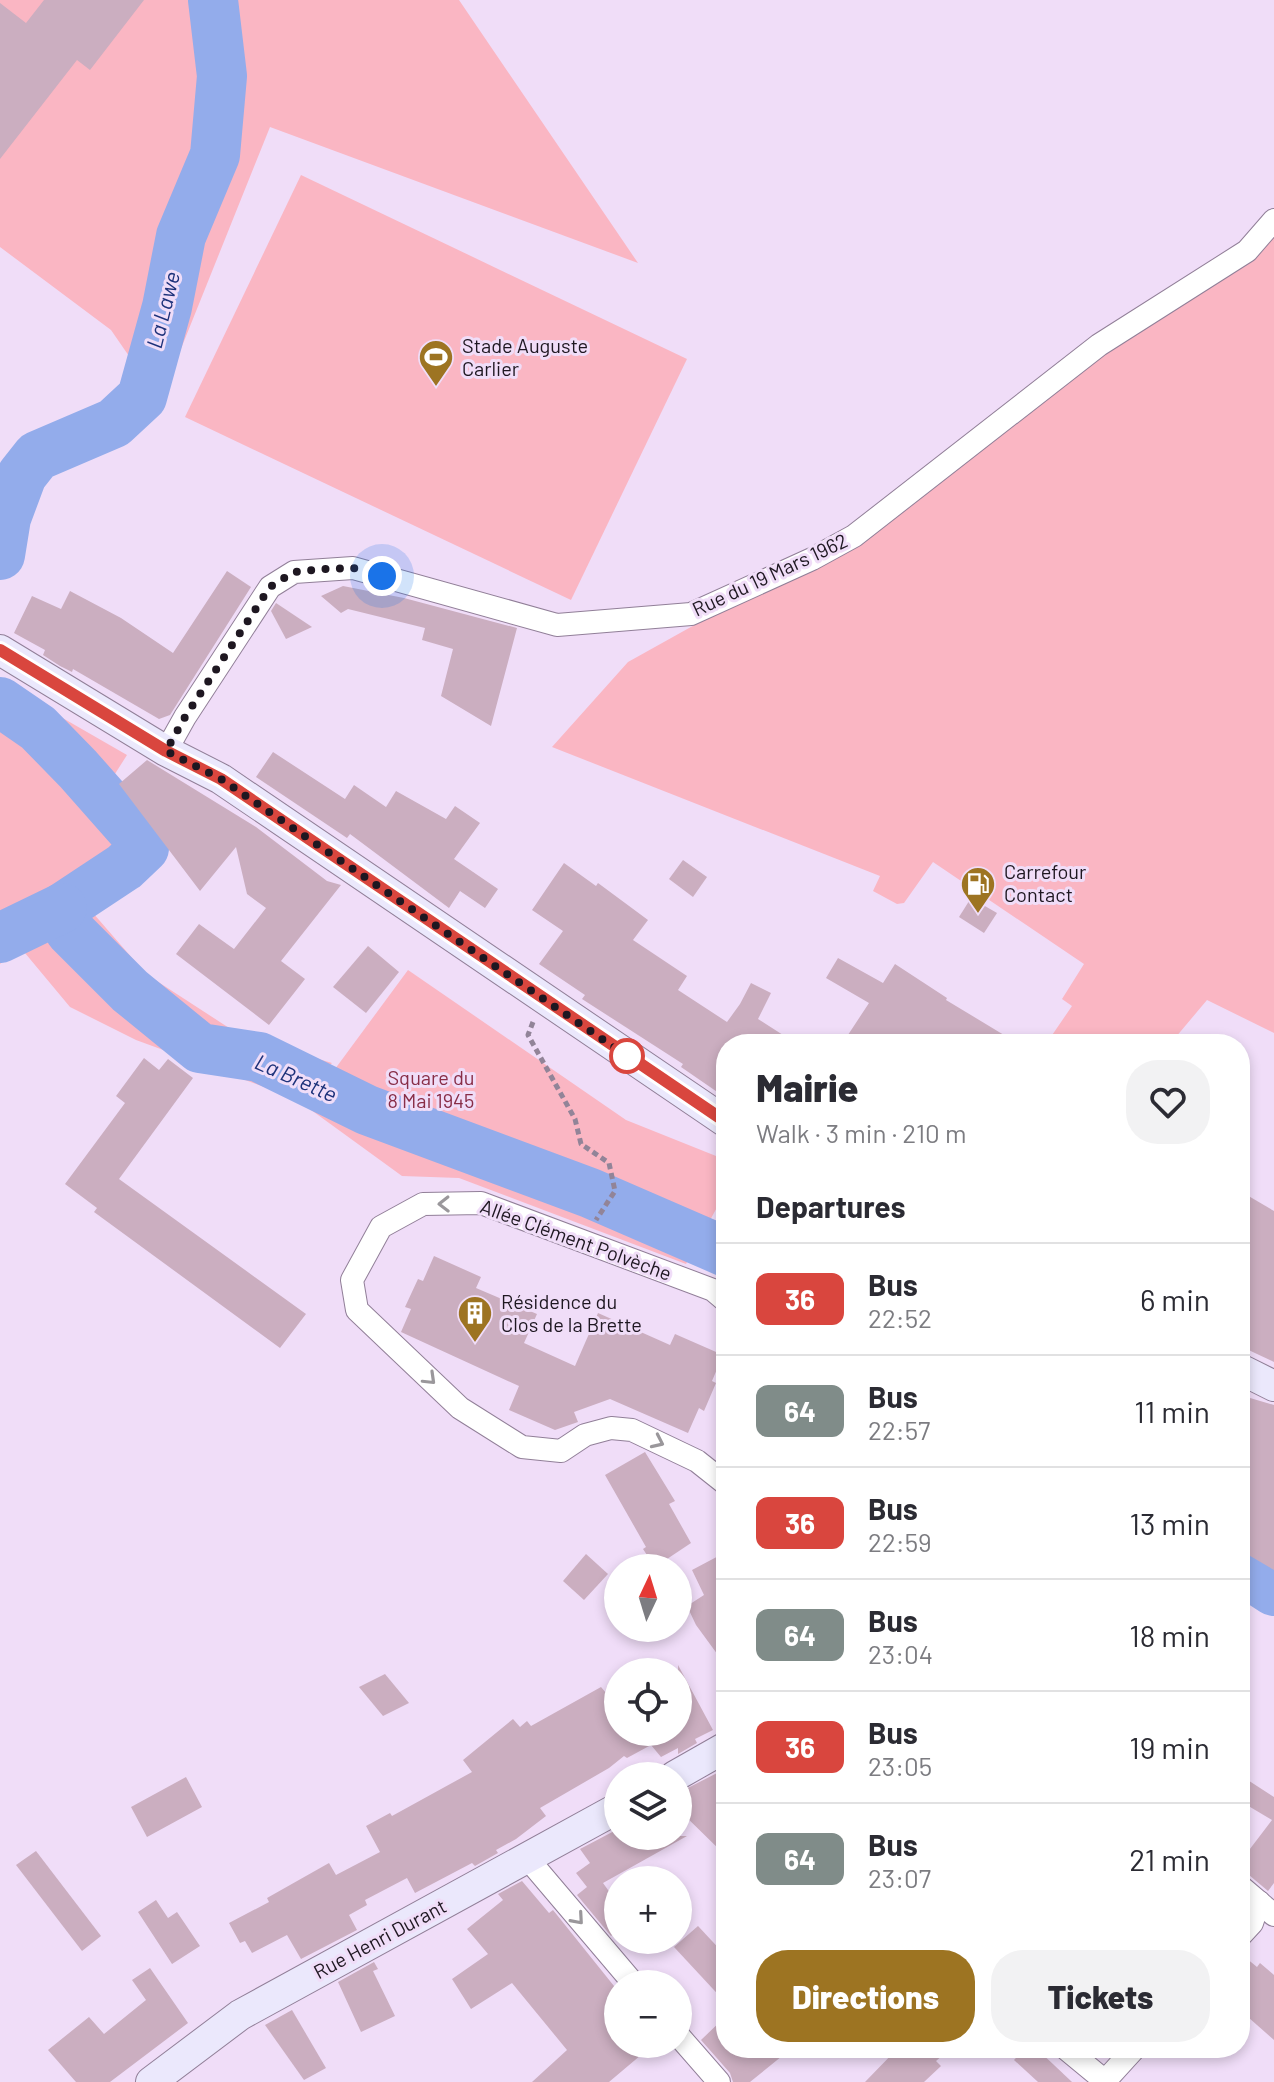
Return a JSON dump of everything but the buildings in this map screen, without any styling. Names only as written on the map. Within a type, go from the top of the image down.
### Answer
[{"type":"main road","points":[[0,650],[166,751],[234,788],[716,1115]]},
{"type":"main road","points":[[1250,1374],[1274,1386]]},
{"type":"main road","points":[[692,1766],[716,1753]]},
{"type":"main road","name":"Rue Henri Durant","points":[[151,2082],[240,2015],[604,1816]]},
{"type":"street","name":"Rue du 19 Mars 1962","points":[[166,751],[270,587],[294,572],[353,568],[557,625],[691,614],[812,559],[854,536],[1099,345],[1247,251],[1274,220]]},
{"type":"street","name":"Allée Clément Polvèche","points":[[716,1293],[481,1203],[423,1204],[381,1227],[352,1280],[357,1310],[460,1408],[522,1447],[561,1451],[585,1435],[611,1428],[632,1430],[697,1461],[716,1476]]},
{"type":"street","points":[[528,1859],[622,1970]]},
{"type":"street","points":[[1250,1894],[1266,1908],[1250,1925]]},
{"type":"street","points":[[692,2051],[719,2082]]},
{"type":"street","points":[[1077,2058],[1105,2081],[1126,2058]]},
{"type":"path","points":[[542,999],[528,1035],[575,1119],[581,1144],[609,1163],[615,1191],[595,1217]]},
{"type":"green space","points":[[0,0],[459,0],[638,263],[270,127],[160,401],[111,330],[0,247]]},
{"type":"green space","name":"Stade Auguste Carlier","points":[[301,175],[687,359],[571,600],[185,417]]},
{"type":"green space","points":[[1274,220],[1274,1033],[1207,1000],[1178,1034],[1053,1034],[1072,1006],[1062,999],[1084,964],[933,862],[904,903],[897,904],[873,891],[880,876],[552,747],[628,662],[854,536]]},
{"type":"green space","points":[[0,682],[127,755],[106,788],[157,851],[86,905],[146,974],[243,1037],[332,1063],[294,1098],[136,1040],[70,1007],[20,947],[0,964]]},
{"type":"green space","name":"Square du 8 Mai 1945","points":[[408,970],[626,1120],[716,1156],[716,1209],[686,1264],[459,1178],[402,1176],[307,1107]]},
{"type":"waterway","name":"La Lawe","points":[[0,555],[6,518],[22,475],[37,456],[114,423],[142,397],[167,307],[181,236],[215,155],[222,76],[213,0]]},
{"type":"waterway","name":"La Brette","points":[[0,702],[38,728],[78,769],[144,848],[124,867],[62,908],[70,931],[130,991],[200,1048],[259,1057],[367,1110],[590,1193],[716,1248]]},
{"type":"waterway","points":[[0,938],[62,908]]},
{"type":"waterway","name":"La Brette","points":[[1250,1575],[1274,1591]]},
{"type":"bus line","name":"36","points":[[0,650],[166,751],[221,779],[716,1115]]},
{"type":"place","name":"Stade Auguste Carlier","points":[[436,388]]},
{"type":"place","name":"Carrefour Contact","points":[[978,915]]},
{"type":"place","name":"Résidence du Clos de la Brette","points":[[475,1344]]},
{"type":"route","points":[[382,576],[353,568],[322,569],[294,572],[270,587],[166,751],[221,779],[627,1056]]}]
